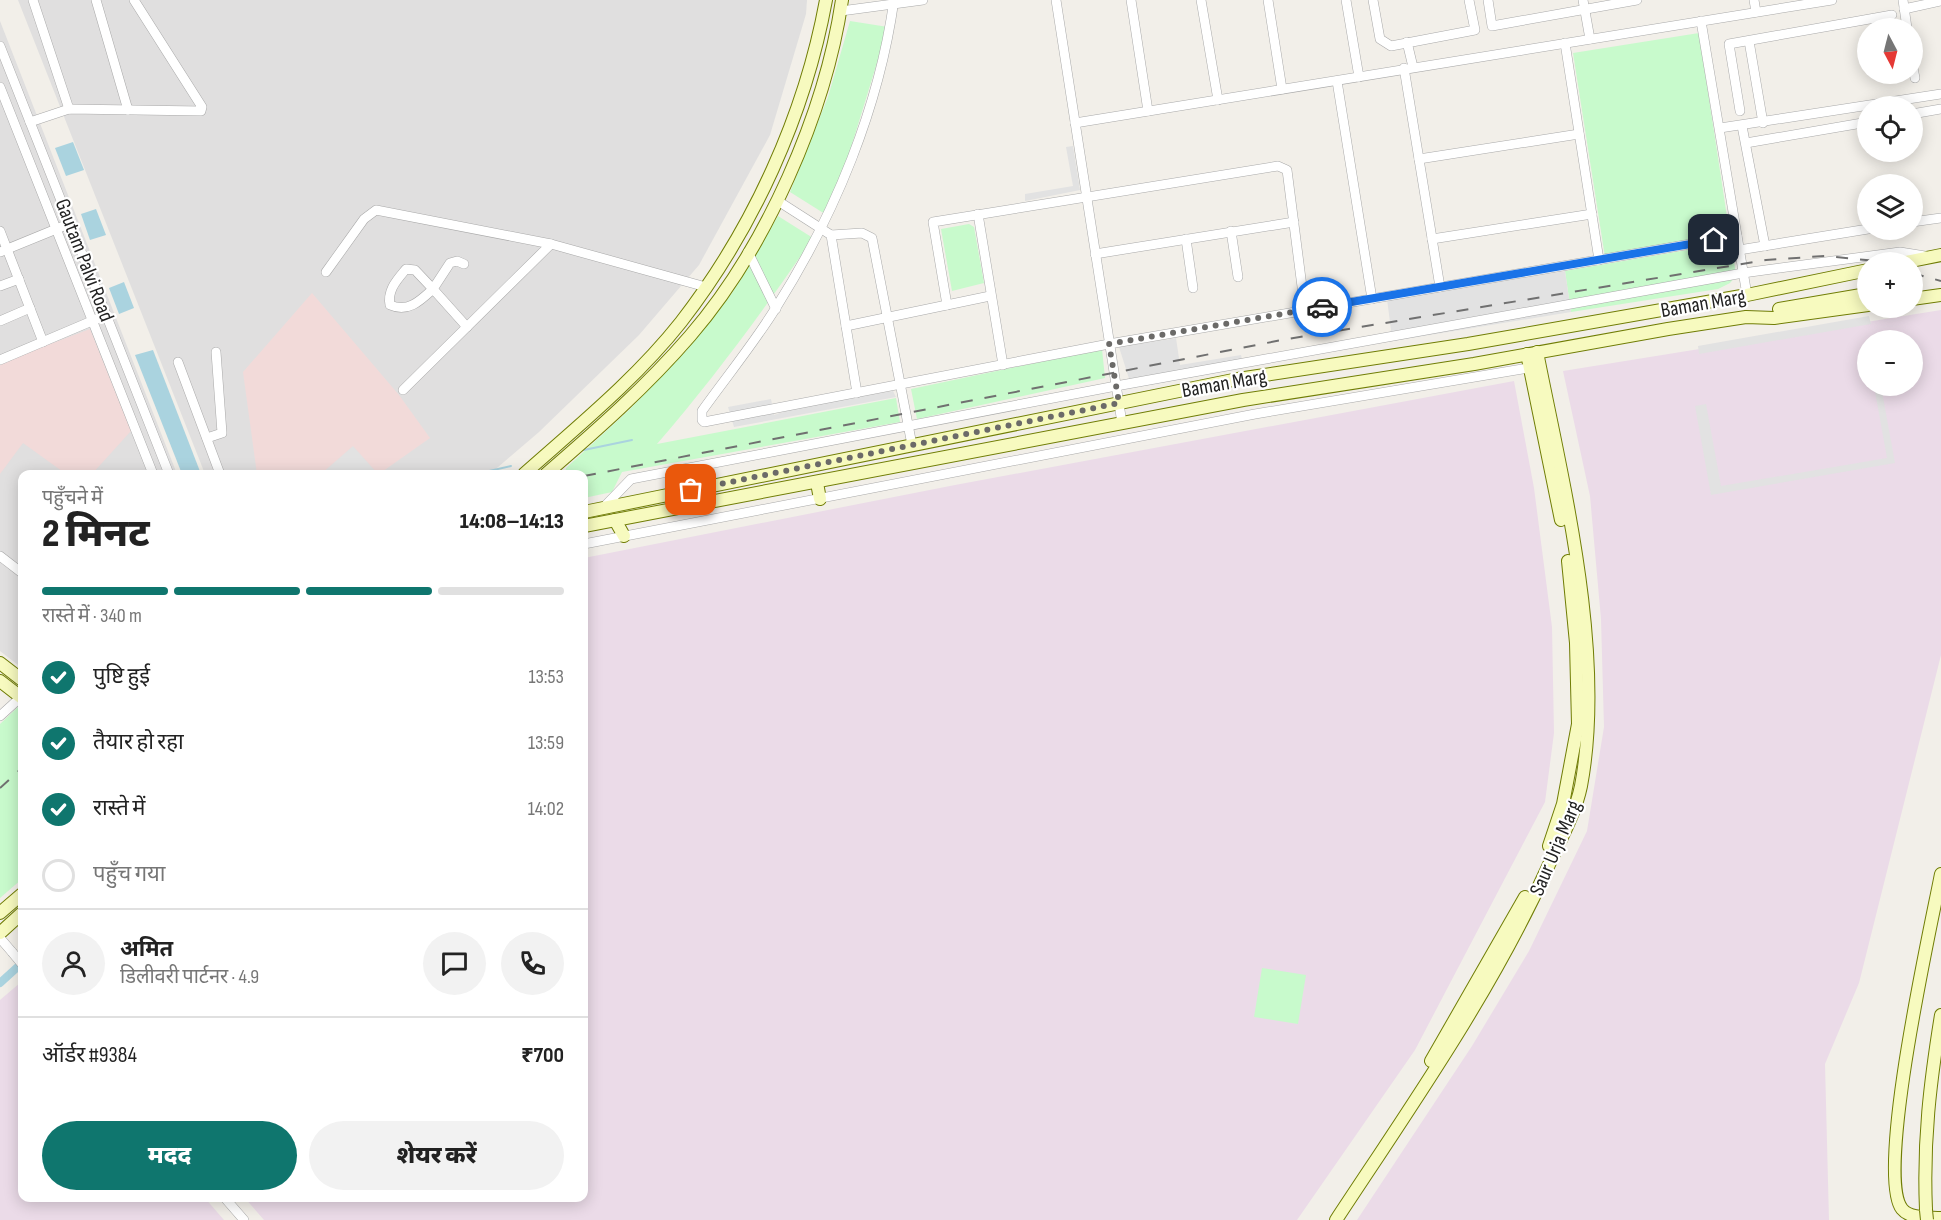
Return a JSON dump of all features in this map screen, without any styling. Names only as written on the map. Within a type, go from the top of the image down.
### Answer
[{"type":"main road","points":[[529,470],[596,411],[637,370],[680,323],[706,287],[742,228],[791,124],[818,42],[826,0]]},
{"type":"main road","points":[[558,468],[642,388],[692,334],[748,252],[778,201],[815,111],[841,5]]},
{"type":"main road","points":[[791,124],[807,130]]},
{"type":"main road","name":"Baman Marg","points":[[588,511],[1238,379],[1389,356],[1747,295],[1857,272]]},
{"type":"main road","points":[[1923,297],[1941,295]]},
{"type":"main road","points":[[1746,317],[1857,296]]},
{"type":"main road","name":"Baman Marg","points":[[588,525],[1243,400],[1746,317],[1774,318],[1857,307]]},
{"type":"main road","name":"Saur Urja Marg","points":[[1326,1220],[1527,912],[1573,813],[1580,789],[1586,745],[1587,678],[1576,558],[1532,353]]},
{"type":"main road","points":[[1389,356],[1392,376]]},
{"type":"main road","points":[[1367,359],[1371,380]]},
{"type":"main road","points":[[880,451],[883,470]]},
{"type":"main road","points":[[845,459],[868,472]]},
{"type":"main road","points":[[817,483],[820,499]]},
{"type":"main road","points":[[615,520],[624,537]]},
{"type":"main road","points":[[0,663],[18,677]]},
{"type":"main road","points":[[0,681],[18,694]]},
{"type":"main road","points":[[1941,874],[1898,1104],[1896,1194],[1905,1212],[1911,1216],[1941,1218]]},
{"type":"main road","points":[[0,913],[18,897]]},
{"type":"main road","points":[[0,933],[18,917]]},
{"type":"main road","name":"Saur Urja Marg","points":[[1336,1220],[1456,1037],[1497,958]]},
{"type":"main road","points":[[1927,1215],[1923,1156],[1930,1079],[1941,1016]]},
{"type":"street","points":[[33,0],[69,109]]},
{"type":"street","points":[[96,0],[128,110]]},
{"type":"street","points":[[30,122],[69,109],[199,113],[202,109],[134,0]]},
{"type":"street","points":[[841,5],[923,0]]},
{"type":"street","points":[[1056,0],[1122,423]]},
{"type":"street","points":[[1131,0],[1148,111]]},
{"type":"street","points":[[1201,0],[1218,100]]},
{"type":"street","points":[[1268,0],[1282,89]]},
{"type":"street","points":[[1346,0],[1359,77]]},
{"type":"street","points":[[1373,0],[1382,42],[1391,46],[1475,30],[1470,0]]},
{"type":"street","points":[[1488,0],[1492,26],[1584,4],[1637,0]]},
{"type":"street","points":[[1754,0],[1756,12]]},
{"type":"street","points":[[1075,123],[1756,12],[1804,2],[1832,0]]},
{"type":"street","points":[[1904,4],[1941,1]]},
{"type":"street","points":[[894,2],[866,116],[836,197],[776,309],[702,411],[702,420],[708,423],[1109,344],[1737,236]]},
{"type":"street","points":[[1584,4],[1590,39]]},
{"type":"street","points":[[1740,111],[1729,44],[1892,15]]},
{"type":"street","points":[[1701,21],[1747,295]]},
{"type":"street","points":[[1749,41],[1763,123]]},
{"type":"street","points":[[1407,42],[1419,159],[1440,287]]},
{"type":"street","points":[[1566,43],[1599,260]]},
{"type":"street","name":"Gautam Palvi Road","points":[[0,46],[167,470]]},
{"type":"street","points":[[1336,81],[1372,299]]},
{"type":"street","name":"Gautam Palvi Road","points":[[0,87],[151,470]]},
{"type":"street","points":[[1720,129],[1941,94]]},
{"type":"street","points":[[1923,112],[1941,109]]},
{"type":"street","points":[[1746,143],[1857,124]]},
{"type":"street","points":[[1742,126],[1765,246]]},
{"type":"street","points":[[1419,159],[1579,134]]},
{"type":"street","points":[[948,305],[933,222],[1281,166],[1287,170],[1305,310]]},
{"type":"street","points":[[778,201],[831,235],[862,233],[873,238],[912,445]]},
{"type":"street","points":[[326,272],[364,219],[376,210],[551,244],[706,287]]},
{"type":"street","points":[[978,214],[1003,365]]},
{"type":"street","points":[[1432,239],[1592,214]]},
{"type":"street","points":[[1923,220],[1941,218]]},
{"type":"street","points":[[1095,254],[1294,222]]},
{"type":"street","points":[[3,251],[70,223]]},
{"type":"street","points":[[0,231],[3,251],[19,279],[43,342]]},
{"type":"street","points":[[1231,231],[1238,277]]},
{"type":"street","points":[[1739,250],[1857,231]]},
{"type":"street","points":[[831,235],[857,393]]},
{"type":"street","points":[[1186,239],[1193,288]]},
{"type":"street","points":[[403,390],[551,244]]},
{"type":"street","points":[[748,252],[776,309]]},
{"type":"street","points":[[603,508],[631,479],[1116,386],[1743,273],[1900,252],[1936,256]]},
{"type":"street","points":[[464,264],[457,261],[450,263],[433,289],[411,307],[400,310],[390,305],[389,298],[394,284],[406,269],[415,270],[433,289],[467,327]]},
{"type":"street","points":[[0,286],[19,279]]},
{"type":"street","points":[[846,327],[990,296]]},
{"type":"street","points":[[0,321],[30,308]]},
{"type":"street","points":[[0,360],[106,315]]},
{"type":"street","points":[[207,438],[222,434],[216,352]]},
{"type":"street","points":[[178,362],[219,470]]},
{"type":"street","points":[[588,543],[1255,414],[1535,367]]},
{"type":"street","points":[[0,556],[18,570]]},
{"type":"street","points":[[0,716],[18,700]]},
{"type":"street","points":[[0,938],[18,959]]},
{"type":"street","points":[[228,1202],[244,1220]]},
{"type":"shaded area","points":[[18,0],[807,0],[806,14],[770,135],[699,265],[639,335],[539,432],[495,470],[203,470]]},
{"type":"shaded area","points":[[0,21],[175,470],[18,470],[18,665],[0,651]]},
{"type":"shaded area","points":[[1073,146],[1080,190],[1025,201],[1025,194],[1073,186],[1066,147]]},
{"type":"shaded area","points":[[1565,271],[1571,312],[1387,342],[1391,330],[1387,299]]},
{"type":"shaded area","points":[[312,293],[399,395],[430,438],[385,470],[256,470],[243,372]]},
{"type":"shaded area","points":[[1941,310],[1941,655],[1859,983],[1825,1064],[1829,1220],[1357,1220],[1472,1046],[1529,951],[1587,831],[1604,727],[1601,619],[1590,496],[1563,371],[1891,318],[1923,318],[1923,313]]},
{"type":"shaded area","points":[[1858,318],[1870,318],[1871,324],[1699,354],[1698,346]]},
{"type":"shaded area","points":[[90,329],[131,431],[96,470],[60,470],[23,443],[0,474],[0,363]]},
{"type":"shaded area","points":[[1176,338],[1180,365],[1241,355],[1244,368],[1132,388],[1119,347]]},
{"type":"shaded area","points":[[1514,381],[1534,488],[1552,627],[1554,733],[1545,802],[1415,1050],[1297,1220],[264,1220],[248,1202],[588,1202],[588,557],[955,485]]},
{"type":"shaded area","points":[[893,391],[896,397],[734,427],[728,407],[771,399],[774,415],[803,405]]},
{"type":"shaded area","points":[[1876,396],[1883,396],[1895,463],[1711,495],[1695,406],[1706,404],[1721,486],[1887,458]]},
{"type":"shaded area","points":[[353,446],[374,470],[326,470]]},
{"type":"shaded area","points":[[18,985],[18,1202],[208,1202],[224,1220],[0,1220],[0,1000]]},
{"type":"green space","points":[[850,21],[888,27],[845,167],[825,214],[790,192],[828,97]]},
{"type":"green space","points":[[1699,33],[1729,230],[1719,238],[1605,257],[1573,53]]},
{"type":"green space","points":[[778,216],[813,238],[738,343],[657,444],[896,398],[900,422],[622,472],[612,492],[588,497],[588,470],[566,470],[566,468],[629,410],[686,351],[732,293]]},
{"type":"green space","points":[[969,224],[974,227],[984,283],[952,291],[941,229]]},
{"type":"green space","points":[[1728,243],[1732,246],[1736,276],[1730,283],[1718,289],[1571,312],[1565,271]]},
{"type":"green space","points":[[1102,349],[1105,378],[917,419],[911,389]]},
{"type":"green space","points":[[18,707],[18,882],[0,898],[0,724]]},
{"type":"green space","points":[[1262,968],[1306,975],[1298,1024],[1254,1017]]},
{"type":"water","points":[[73,142],[84,170],[66,176],[55,148]]},
{"type":"water","points":[[96,209],[106,235],[90,240],[81,214]]},
{"type":"water","points":[[124,282],[134,308],[119,314],[109,288]]},
{"type":"water","points":[[153,350],[199,470],[180,470],[135,355]]},
{"type":"waterway","points":[[579,451],[632,440]]},
{"type":"waterway","points":[[494,470],[511,466]]},
{"type":"waterway","points":[[0,983],[18,967]]},
{"type":"railway","points":[[588,475],[1282,340],[1766,260],[1825,256],[1857,259]]},
{"type":"railway","points":[[1923,276],[1941,281]]},
{"type":"railway","points":[[0,788],[18,772]]},
{"type":"way so far","points":[[691,490],[1119,403],[1109,344],[1322,307]]},
{"type":"route","points":[[1322,307],[1714,240]]}]
